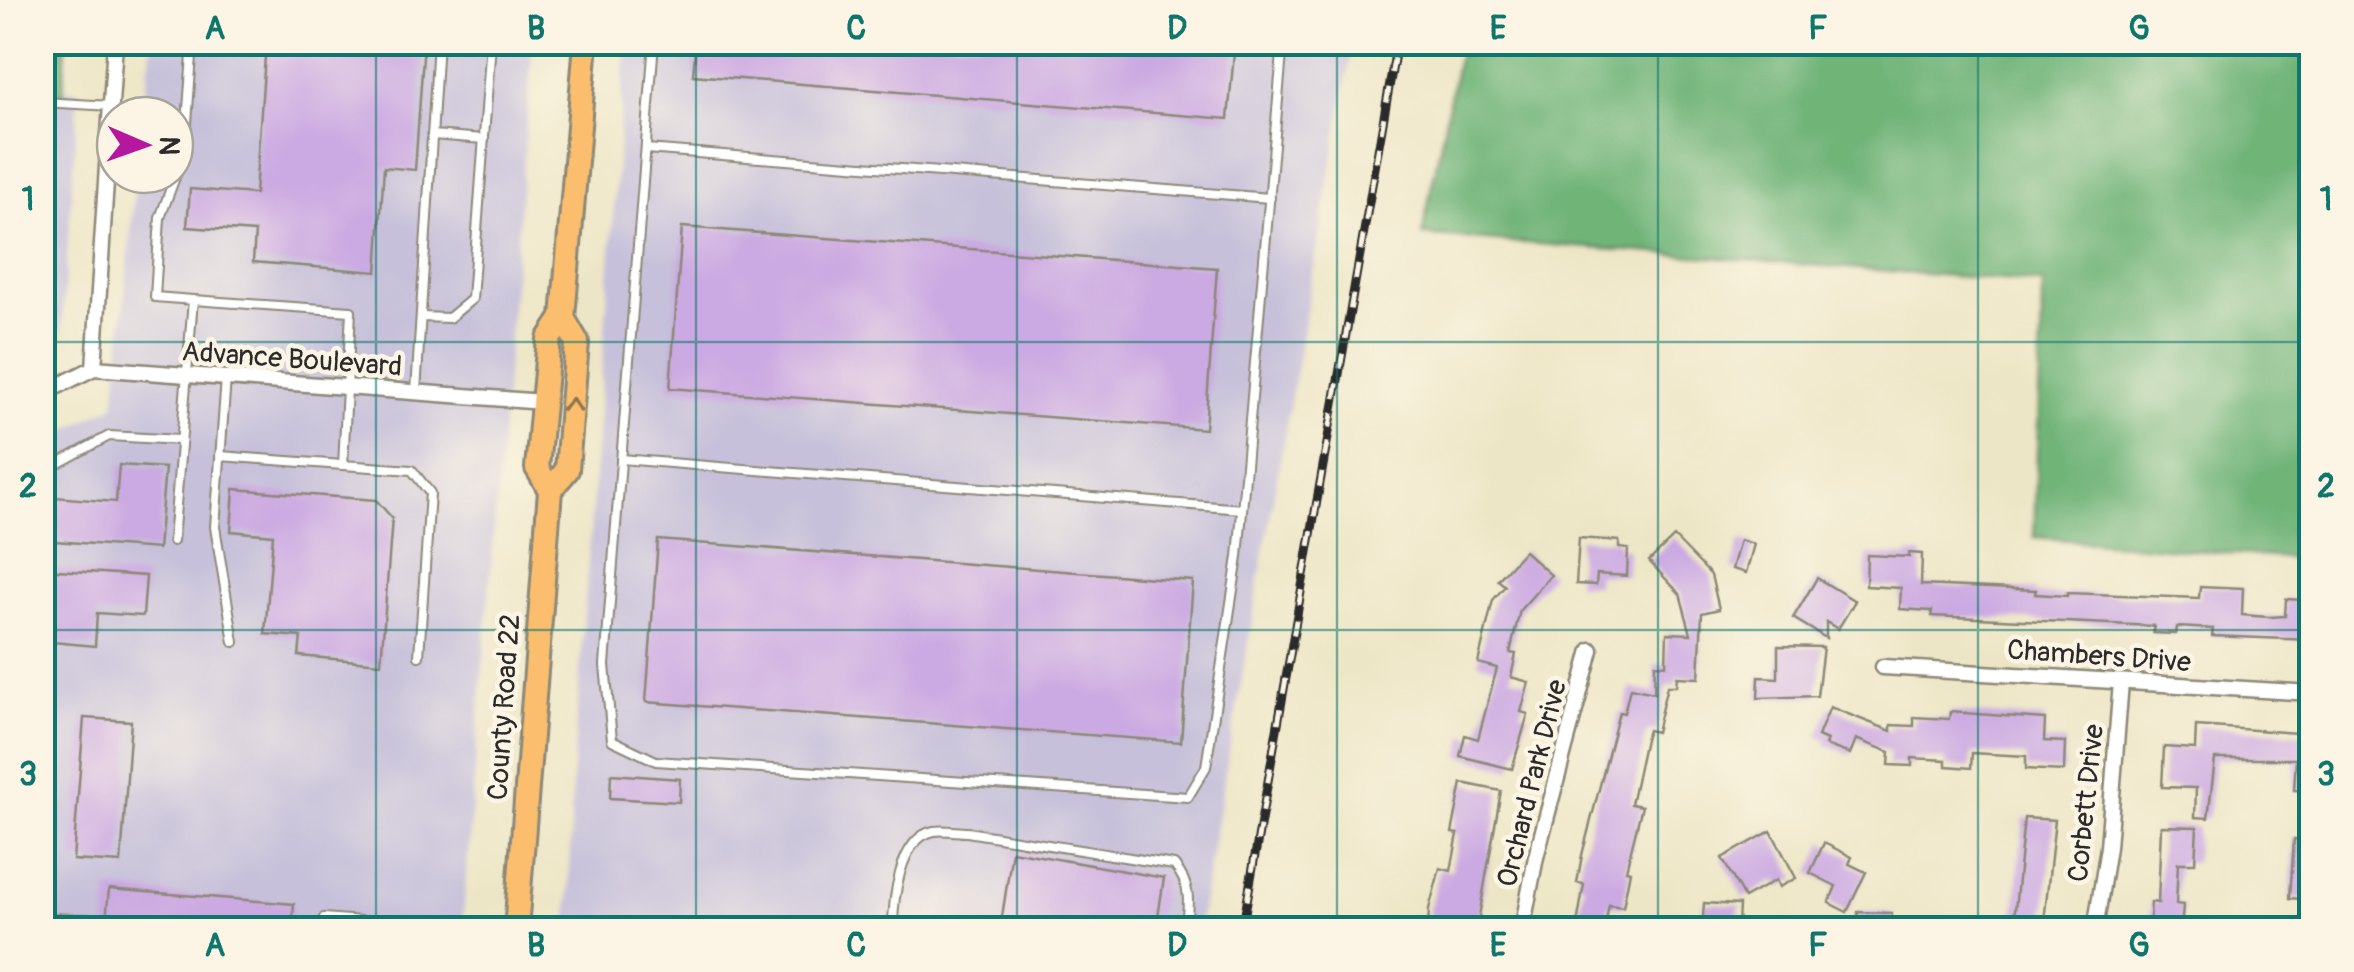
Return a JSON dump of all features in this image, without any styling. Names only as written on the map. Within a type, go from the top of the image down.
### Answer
[{"type":"main road","name":"County Road 22","points":[[516,930],[550,490],[537,468],[549,339],[563,318],[586,42]]},
{"type":"main road","name":"County Road 22","points":[[550,490],[567,470],[577,342],[563,318]]},
{"type":"street","points":[[113,95],[115,42]]},
{"type":"street","points":[[42,394],[94,368],[106,195]]},
{"type":"street","name":"Advance Boulevard","points":[[94,368],[543,402]]},
{"type":"street","name":"Orchard Park Drive","points":[[1522,930],[1536,857],[1591,650]]},
{"type":"street","name":"Chambers Drive","points":[[1883,666],[2312,693]]},
{"type":"street","name":"Corbett Drive","points":[[2095,930],[2108,847],[2121,682]]},
{"type":"lane","points":[[193,42],[185,150],[160,218],[155,297],[351,311],[343,465]]},
{"type":"lane","points":[[416,392],[438,42]]},
{"type":"lane","points":[[421,317],[449,318],[472,299],[491,42]]},
{"type":"lane","points":[[654,42],[605,666],[612,740],[656,762],[1188,797],[1206,768],[1242,509],[1284,42]]},
{"type":"lane","points":[[42,226],[46,102],[95,105]]},
{"type":"lane","points":[[432,136],[484,140]]},
{"type":"lane","points":[[646,149],[1270,198]]},
{"type":"lane","points":[[174,542],[194,300]]},
{"type":"lane","points":[[226,378],[215,527],[234,642]]},
{"type":"lane","points":[[42,472],[109,436],[180,440]]},
{"type":"lane","points":[[220,456],[412,470],[430,493],[419,656]]},
{"type":"lane","points":[[622,459],[1242,509]]},
{"type":"lane","points":[[893,930],[904,861],[916,840],[934,831],[967,832],[1174,864],[1186,879],[1190,896],[1185,930]]},
{"type":"lane","points":[[42,918],[91,920]]},
{"type":"lane","points":[[323,930],[324,918],[374,926],[410,925],[414,930]]},
{"type":"shaded area","points":[[152,43],[533,43],[462,929],[43,930],[43,442],[115,405],[134,195],[195,195],[195,95],[145,95]]},
{"type":"shaded area","points":[[626,43],[1353,43],[1198,929],[568,930],[572,779]]},
{"type":"shaded area","points":[[43,88],[79,91],[61,335],[43,347]]},
{"type":"green space","points":[[42,43],[66,43],[63,94],[43,92]]},
{"type":"green space","points":[[1461,43],[2311,43],[2311,560],[2034,537],[2043,283],[1422,235]]},
{"type":"building","points":[[266,42],[424,42],[415,170],[384,167],[377,272],[253,262],[255,232],[187,227],[190,195],[195,195],[195,189],[255,194]]},
{"type":"building","points":[[696,42],[1235,42],[1228,119],[693,75]]},
{"type":"building","points":[[682,227],[1217,268],[1205,429],[670,388]]},
{"type":"building","points":[[119,465],[165,468],[158,549],[42,540],[42,496],[116,502]]},
{"type":"building","points":[[234,489],[376,500],[392,518],[381,663],[299,656],[301,637],[265,634],[273,535],[231,531]]},
{"type":"building","points":[[1674,537],[1711,575],[1719,609],[1702,613],[1699,678],[1677,677],[1676,686],[1667,686],[1656,732],[1648,730],[1645,739],[1631,804],[1642,806],[1626,870],[1630,871],[1623,907],[1609,905],[1604,930],[1576,930],[1584,884],[1577,883],[1582,855],[1619,712],[1624,713],[1630,688],[1654,693],[1655,664],[1666,665],[1667,633],[1691,634],[1680,594],[1649,561]]},
{"type":"building","points":[[1579,538],[1619,541],[1619,548],[1628,549],[1627,576],[1597,574],[1596,585],[1576,584]]},
{"type":"building","points":[[658,540],[1193,581],[1181,742],[646,702]]},
{"type":"building","points":[[1740,540],[1754,544],[1746,573],[1732,569]]},
{"type":"building","points":[[1524,551],[1551,575],[1520,610],[1510,653],[1516,654],[1511,677],[1529,682],[1521,712],[1528,714],[1512,769],[1460,756],[1465,735],[1478,739],[1497,668],[1478,663],[1493,600],[1505,586],[1498,580]]},
{"type":"building","points":[[1909,553],[1922,554],[1921,585],[2036,590],[2035,594],[2067,596],[2199,598],[2200,586],[2243,588],[2242,615],[2269,617],[2285,616],[2286,599],[2301,600],[2300,612],[2312,613],[2312,640],[2212,636],[2213,629],[2177,627],[2176,634],[2153,633],[2154,626],[1932,616],[1932,611],[1900,609],[1901,588],[1866,586],[1867,555],[1909,557]]},
{"type":"building","points":[[42,569],[146,576],[143,616],[97,613],[95,646],[42,641]]},
{"type":"building","points":[[1817,578],[1855,601],[1838,629],[1826,622],[1826,638],[1793,618]]},
{"type":"building","points":[[1778,646],[1823,647],[1817,696],[1758,698],[1759,677],[1778,678]]},
{"type":"building","points":[[1830,707],[1891,731],[1891,725],[1914,726],[1914,717],[1949,719],[1950,712],[2045,719],[2044,741],[2065,742],[2064,771],[2026,769],[2026,756],[1972,753],[1971,768],[1946,766],[1946,760],[1912,758],[1912,766],[1889,765],[1890,752],[1856,739],[1850,754],[1825,745],[1827,740],[1818,736]]},
{"type":"building","points":[[84,718],[131,721],[121,863],[73,860]]},
{"type":"building","points":[[2196,726],[2312,734],[2312,791],[2294,790],[2296,759],[2215,759],[2208,818],[2195,817],[2196,788],[2162,787],[2164,747],[2195,749]]},
{"type":"building","points":[[611,774],[680,779],[679,802],[610,798]]},
{"type":"building","points":[[1462,783],[1501,791],[1478,922],[1471,921],[1469,930],[1446,930],[1428,926],[1429,909],[1440,868],[1451,871],[1458,834],[1452,833]]},
{"type":"building","points":[[2024,818],[2055,820],[2044,922],[2014,920]]},
{"type":"building","points":[[2161,826],[2197,827],[2195,863],[2178,863],[2176,904],[2183,905],[2181,930],[2149,930],[2151,902],[2158,903]]},
{"type":"building","points":[[1771,831],[1796,878],[1779,887],[1776,880],[1744,898],[1722,858]]},
{"type":"building","points":[[2294,839],[2312,840],[2312,900],[2290,898]]},
{"type":"building","points":[[1824,843],[1852,857],[1849,864],[1866,872],[1847,912],[1829,903],[1836,886],[1810,873]]},
{"type":"building","points":[[1012,851],[1164,878],[1156,930],[1000,930]]},
{"type":"building","points":[[109,889],[294,904],[292,930],[105,930]]},
{"type":"building","points":[[1704,903],[1739,905],[1738,926],[1702,930]]},
{"type":"building","points":[[1858,912],[1892,913],[1891,930],[1858,930]]},
{"type":"railway","points":[[1242,930],[1397,42]]}]
